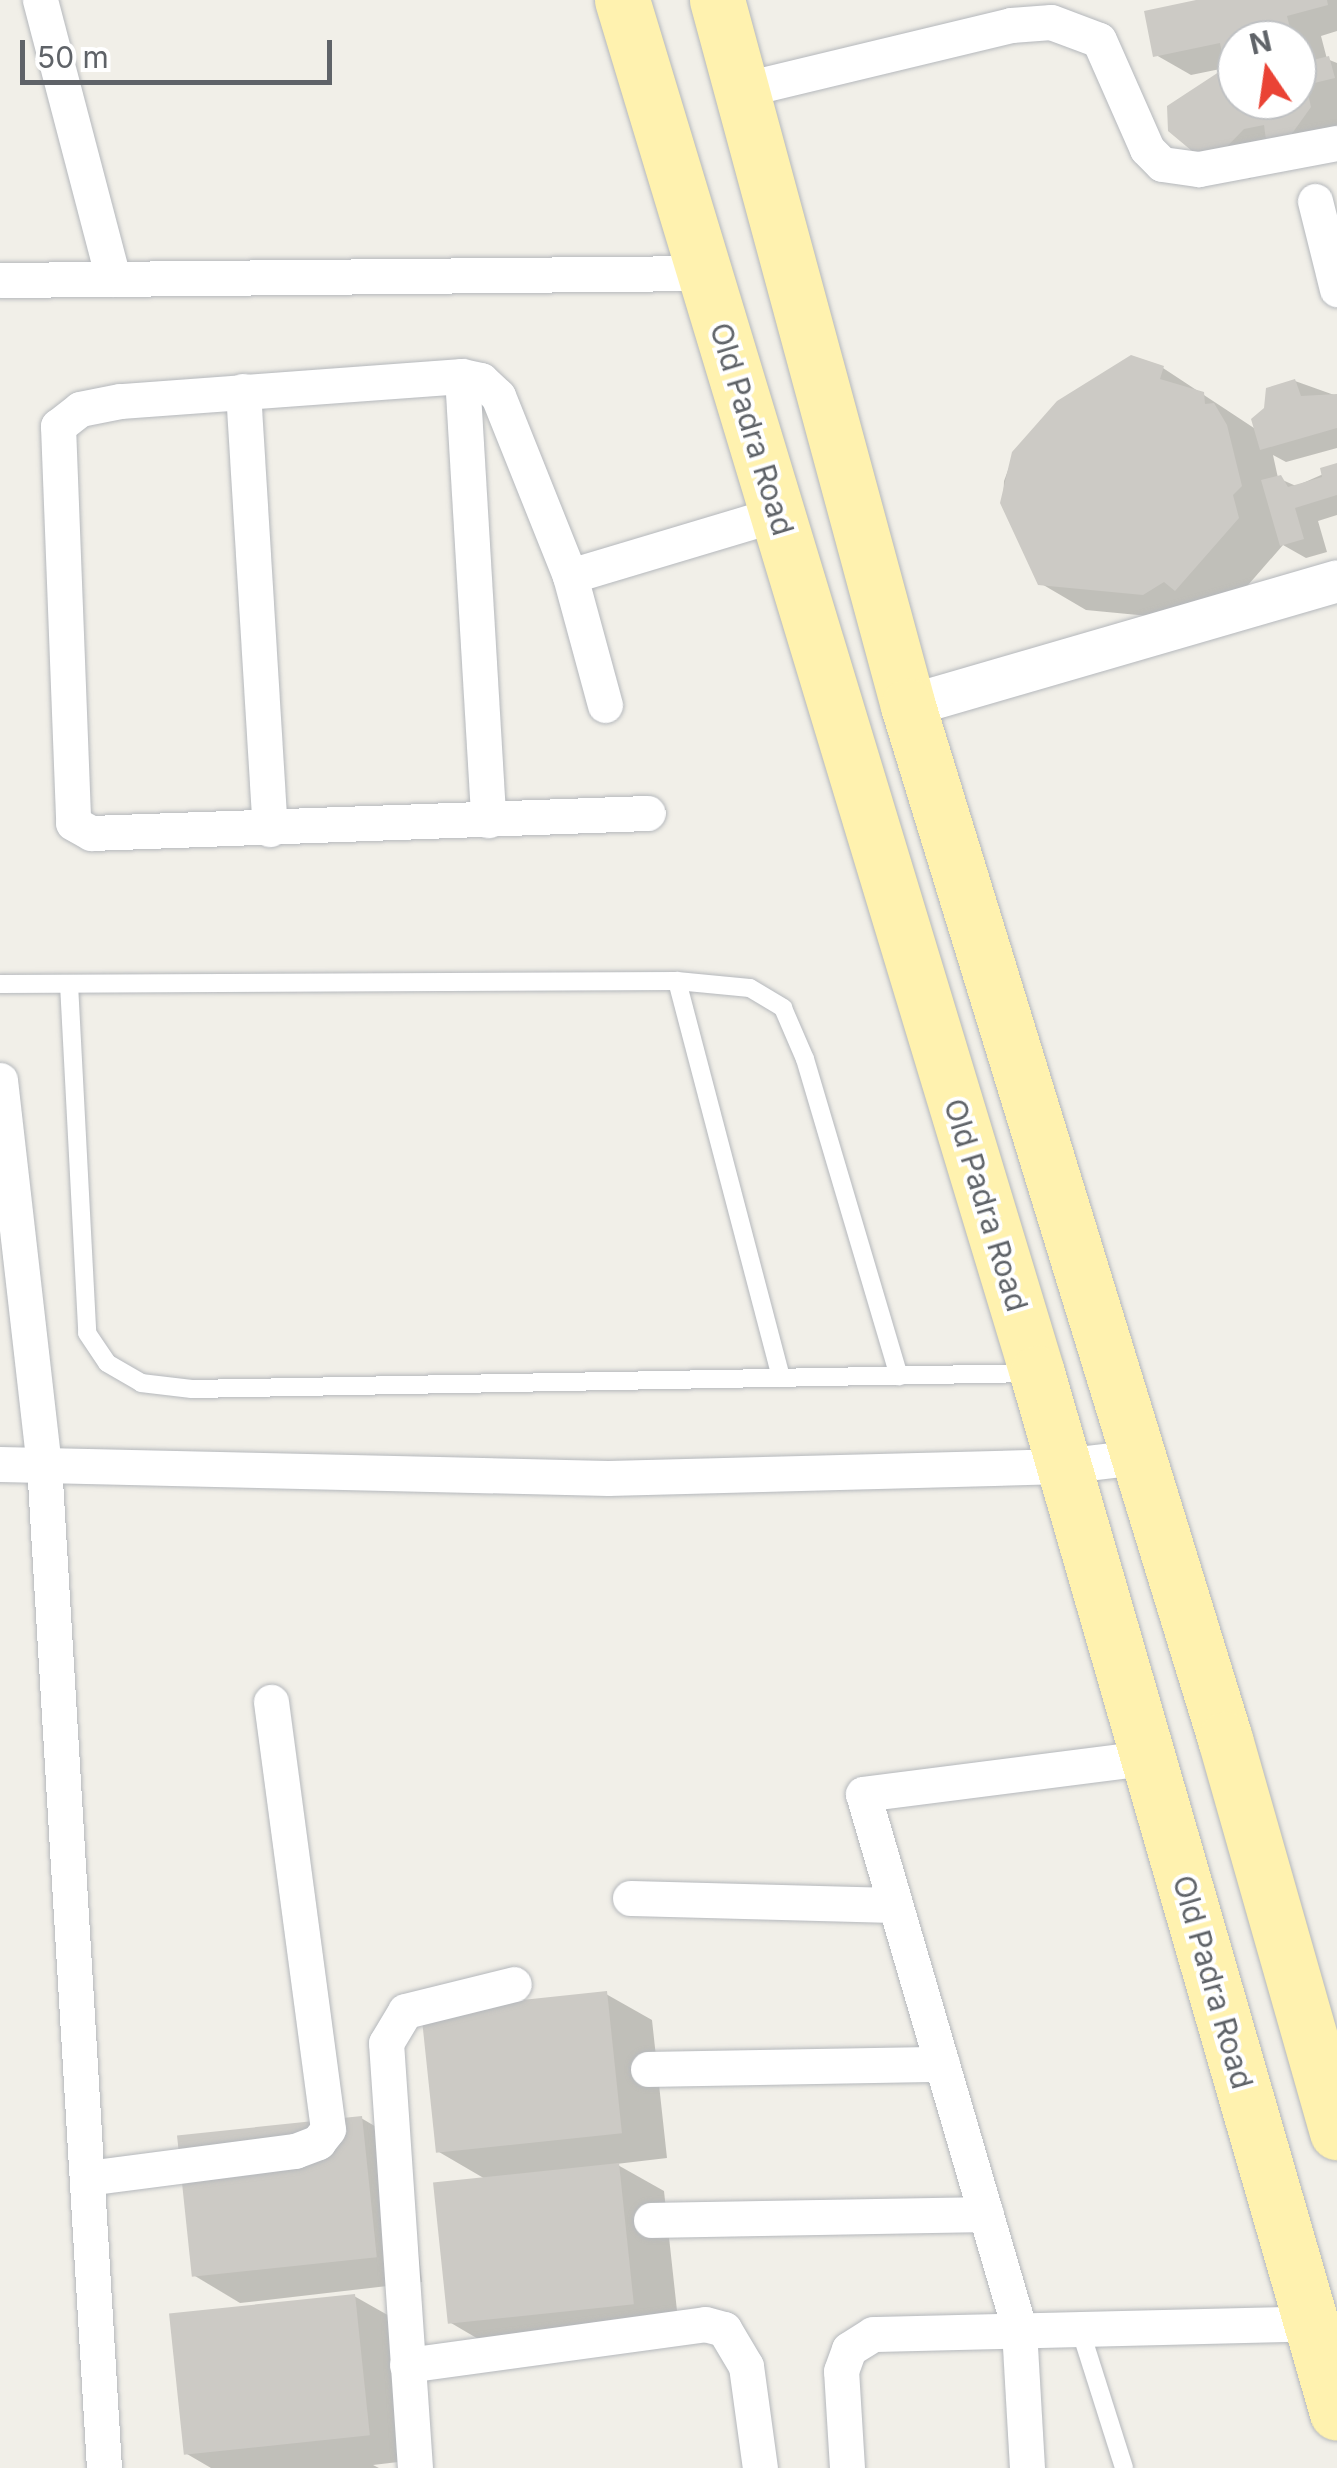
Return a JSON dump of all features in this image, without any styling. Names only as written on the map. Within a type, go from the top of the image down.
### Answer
[{"type":"main road","name":"Old Padra Road","points":[[622,0],[1150,1757],[1308,2323],[1337,2413]]},
{"type":"main road","points":[[716,0],[908,706],[1138,1458],[1337,2132]]},
{"type":"street","points":[[40,0],[113,279]]},
{"type":"street","points":[[741,90],[1010,25],[1050,22],[1099,40],[1147,150],[1162,164],[1199,169],[1337,143]]},
{"type":"street","points":[[1315,200],[1337,289]]},
{"type":"street","points":[[0,280],[705,273]]},
{"type":"street","points":[[462,376],[488,820]]},
{"type":"street","points":[[605,705],[570,576],[498,396],[481,380],[462,376],[120,401],[80,409],[58,426],[67,798],[73,824],[91,833],[648,813]]},
{"type":"street","points":[[243,392],[270,829]]},
{"type":"street","points":[[570,576],[778,514]]},
{"type":"street","points":[[908,706],[1337,581]]},
{"type":"street","points":[[0,1080],[44,1464],[104,2468]]},
{"type":"street","points":[[0,1464],[608,1478],[1062,1466],[1138,1458]]},
{"type":"street","points":[[87,2178],[294,2151],[318,2142],[328,2128],[271,1702]]},
{"type":"street","points":[[1027,2468],[1019,2328],[863,1794],[1150,1757]]},
{"type":"street","points":[[630,1898],[895,1906]]},
{"type":"street","points":[[414,2468],[386,2043],[404,2011],[514,1984]]},
{"type":"street","points":[[648,2070],[942,2064]]},
{"type":"street","points":[[651,2220],[986,2214]]},
{"type":"street","points":[[847,2468],[841,2371],[860,2340],[1019,2328],[1308,2323]]},
{"type":"street","points":[[406,2365],[705,2324],[724,2328],[746,2366],[760,2468]]},
{"type":"lane","points":[[0,984],[677,981],[750,988],[783,1008],[805,1059],[900,1376]]},
{"type":"lane","points":[[677,981],[781,1378]]},
{"type":"lane","points":[[68,984],[87,1332],[107,1363],[141,1383],[192,1389],[1036,1373]]},
{"type":"lane","points":[[1080,2328],[1124,2468]]},
{"type":"building","points":[[1196,0],[1327,0],[1328,5],[1287,16],[1288,20],[1217,20],[1217,44],[1153,57],[1144,11]]},
{"type":"building","points":[[1329,56],[1335,78],[1317,82],[1317,59]]},
{"type":"building","points":[[1217,73],[1217,120],[1302,120],[1291,135],[1266,140],[1264,125],[1244,129],[1214,160],[1198,156],[1168,131],[1167,106]]},
{"type":"building","points":[[1131,355],[1164,366],[1160,379],[1204,392],[1205,404],[1214,403],[1227,425],[1242,486],[1233,495],[1239,518],[1175,591],[1164,582],[1143,595],[1038,585],[1000,503],[1012,452],[1057,401]]},
{"type":"building","points":[[1295,379],[1301,396],[1337,394],[1337,428],[1260,450],[1251,419],[1264,408],[1266,388]]},
{"type":"building","points":[[1337,463],[1337,495],[1295,508],[1304,539],[1280,546],[1261,480],[1281,475],[1288,487],[1322,477],[1320,468]]},
{"type":"building","points":[[607,1991],[622,2133],[436,2153],[421,2011]]},
{"type":"building","points":[[362,2116],[377,2257],[192,2277],[177,2135]]},
{"type":"building","points":[[619,2163],[634,2304],[448,2324],[433,2183]]},
{"type":"building","points":[[355,2294],[370,2435],[184,2455],[169,2314]]}]
